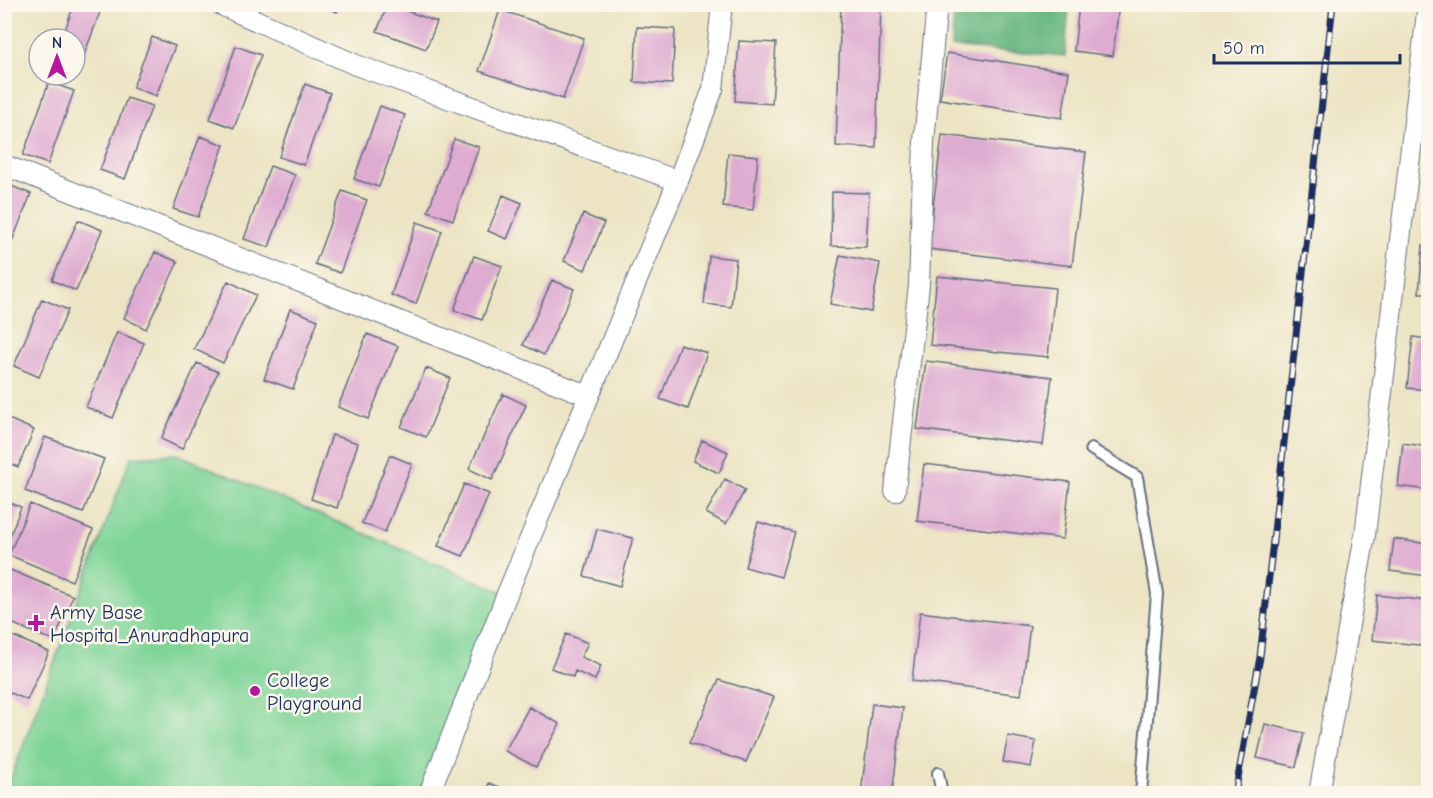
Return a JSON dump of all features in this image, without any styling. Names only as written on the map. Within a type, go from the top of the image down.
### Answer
[{"type":"street","points":[[219,4],[356,65],[678,181]]},
{"type":"street","points":[[429,794],[678,181],[713,89],[722,4]]},
{"type":"street","points":[[895,491],[919,285],[924,141],[937,4]]},
{"type":"street","points":[[1319,794],[1365,534],[1428,4]]},
{"type":"street","points":[[4,165],[589,396]]},
{"type":"lane","points":[[1091,449],[1137,477],[1157,594],[1141,794]]},
{"type":"lane","points":[[938,772],[942,794]]},
{"type":"green space","points":[[955,5],[1069,5],[1065,56],[951,47]]},
{"type":"green space","name":"College Playground","points":[[177,454],[507,594],[429,793],[5,794],[131,457]]},
{"type":"building","points":[[74,4],[103,4],[87,47],[87,27],[66,27]]},
{"type":"building","points":[[319,4],[340,4],[337,12]]},
{"type":"building","points":[[388,4],[437,22],[426,49],[377,31]]},
{"type":"building","points":[[841,4],[881,4],[876,148],[836,146]]},
{"type":"building","points":[[1079,4],[1119,4],[1113,56],[1074,51]]},
{"type":"building","points":[[500,10],[584,38],[563,99],[479,71]]},
{"type":"building","points":[[637,27],[675,29],[672,84],[634,82]]},
{"type":"building","points":[[152,37],[175,46],[156,96],[133,87]]},
{"type":"building","points":[[739,41],[776,43],[772,104],[735,101]]},
{"type":"building","points":[[236,46],[261,55],[234,128],[210,119]]},
{"type":"building","points":[[947,53],[1069,72],[1062,118],[940,99]]},
{"type":"building","points":[[305,84],[330,93],[304,165],[279,157]]},
{"type":"building","points":[[47,87],[63,87],[74,91],[48,164],[23,155]]},
{"type":"building","points":[[127,98],[152,106],[125,179],[100,170]]},
{"type":"building","points":[[380,106],[405,115],[379,187],[354,179]]},
{"type":"building","points":[[942,135],[1086,152],[1072,266],[928,249]]},
{"type":"building","points":[[200,136],[224,145],[198,217],[173,209]]},
{"type":"building","points":[[454,139],[479,147],[453,220],[428,211]]},
{"type":"building","points":[[728,153],[758,156],[753,210],[723,207]]},
{"type":"building","points":[[270,166],[295,175],[269,247],[244,239]]},
{"type":"building","points":[[4,183],[31,194],[5,259],[4,259]]},
{"type":"building","points":[[342,191],[367,200],[340,273],[315,264]]},
{"type":"building","points":[[832,192],[869,193],[866,247],[831,246]]},
{"type":"building","points":[[503,195],[522,203],[507,239],[488,231]]},
{"type":"building","points":[[583,214],[604,223],[585,270],[564,261]]},
{"type":"building","points":[[78,220],[102,230],[76,291],[52,280]]},
{"type":"building","points":[[417,222],[442,231],[416,304],[391,295]]},
{"type":"building","points":[[1423,245],[1428,245],[1428,293],[1419,293]]},
{"type":"building","points":[[155,252],[178,262],[146,329],[124,318]]},
{"type":"building","points":[[840,255],[880,263],[871,312],[830,304]]},
{"type":"building","points":[[474,256],[502,266],[482,320],[454,310]]},
{"type":"building","points":[[709,256],[736,259],[731,307],[704,304]]},
{"type":"building","points":[[937,276],[1055,288],[1048,357],[930,345]]},
{"type":"building","points":[[552,280],[574,289],[544,355],[523,345]]},
{"type":"building","points":[[228,281],[256,295],[223,363],[194,349]]},
{"type":"building","points":[[42,299],[68,310],[39,377],[14,366]]},
{"type":"building","points":[[290,309],[318,320],[293,389],[264,379]]},
{"type":"building","points":[[117,332],[144,343],[113,418],[86,407]]},
{"type":"building","points":[[367,334],[398,346],[368,419],[338,407]]},
{"type":"building","points":[[1413,337],[1428,339],[1428,390],[1407,388]]},
{"type":"building","points":[[680,344],[707,353],[688,409],[660,399]]},
{"type":"building","points":[[926,361],[1052,377],[1043,445],[917,429]]},
{"type":"building","points":[[197,363],[218,372],[182,449],[161,439]]},
{"type":"building","points":[[426,368],[450,378],[426,437],[401,427]]},
{"type":"building","points":[[503,394],[526,405],[492,480],[469,469]]},
{"type":"building","points":[[4,417],[34,430],[18,467],[4,461]]},
{"type":"building","points":[[332,435],[358,443],[337,508],[311,499]]},
{"type":"building","points":[[45,437],[104,459],[83,513],[25,491]]},
{"type":"building","points":[[702,440],[728,452],[719,473],[693,461]]},
{"type":"building","points":[[1403,443],[1428,447],[1428,490],[1398,486]]},
{"type":"building","points":[[390,455],[412,464],[385,532],[362,523]]},
{"type":"building","points":[[924,464],[1070,482],[1063,539],[917,521]]},
{"type":"building","points":[[725,479],[745,490],[726,524],[706,513]]},
{"type":"building","points":[[464,484],[489,494],[463,556],[438,546]]},
{"type":"building","points":[[5,501],[21,507],[5,549]]},
{"type":"building","points":[[30,504],[93,530],[72,581],[9,555]]},
{"type":"building","points":[[758,522],[794,532],[781,577],[745,567]]},
{"type":"building","points":[[597,529],[633,538],[620,586],[584,576]]},
{"type":"building","points":[[1394,539],[1428,544],[1428,576],[1390,571]]},
{"type":"building","points":[[8,569],[73,596],[54,641],[4,620],[4,578]]},
{"type":"building","points":[[1377,595],[1428,601],[1428,646],[1372,640]]},
{"type":"building","points":[[920,612],[1030,626],[1021,695],[912,681]]},
{"type":"building","points":[[4,632],[49,652],[27,700],[4,690]]},
{"type":"building","points":[[566,634],[588,643],[581,657],[601,666],[595,680],[575,671],[573,677],[551,668]]},
{"type":"building","points":[[719,680],[774,697],[746,762],[689,743]]},
{"type":"building","points":[[872,704],[903,708],[892,794],[861,794]]},
{"type":"building","points":[[529,707],[560,724],[536,767],[505,751]]},
{"type":"building","points":[[1265,724],[1304,733],[1296,767],[1257,758]]},
{"type":"building","points":[[1008,736],[1036,741],[1031,767],[1003,762]]},
{"type":"building","points":[[489,783],[516,793],[516,794],[485,794]]},
{"type":"building","points":[[1366,789],[1394,792],[1394,794],[1366,794]]},
{"type":"railway","points":[[1235,794],[1260,657],[1333,4]]},
{"type":"place","name":"Army Base Hospital_Anuradhapura","points":[[36,623]]},
{"type":"place","name":"College Playground","points":[[255,691]]}]
